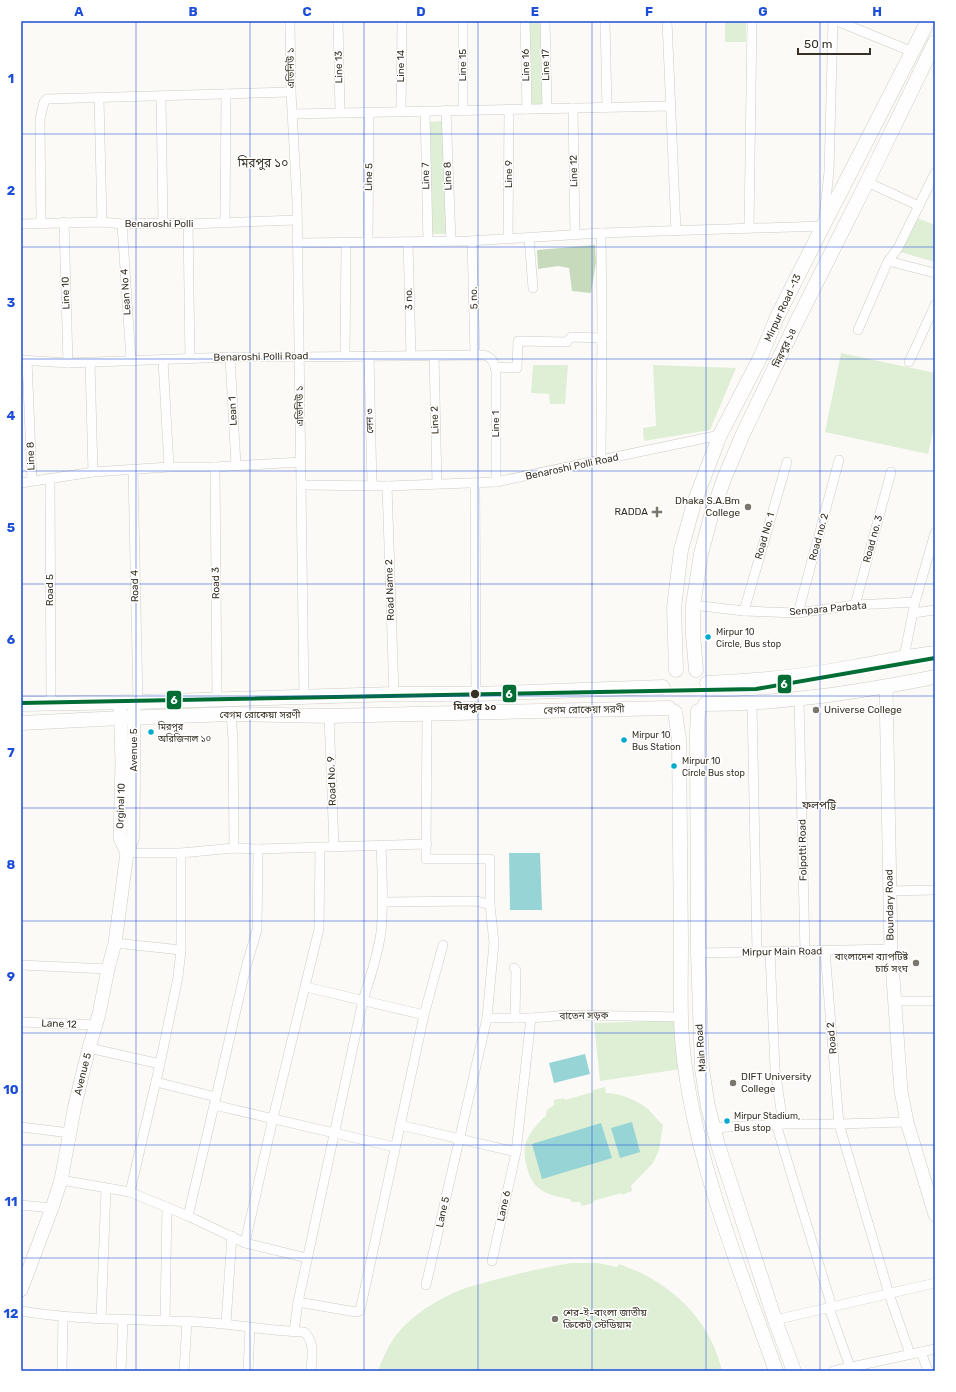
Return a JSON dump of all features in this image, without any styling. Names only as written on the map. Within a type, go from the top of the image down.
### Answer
[{"type":"main road","name":"Mirpur Road -13","points":[[676,670],[674,608],[681,550],[694,503],[720,435],[761,356],[777,318],[823,226],[928,21]]},
{"type":"main road","name":"মিরপুর ১৪","points":[[696,670],[693,635],[693,605],[701,554],[711,516],[724,479],[742,436],[795,325],[935,42]]},
{"type":"main road","points":[[777,318],[795,325]]},
{"type":"main road","points":[[707,683],[754,681],[935,653]]},
{"type":"main road","points":[[702,708],[709,694],[707,683],[701,673],[696,670],[682,668],[670,674],[665,680],[663,687],[662,694],[664,702],[672,710],[683,715],[691,714],[702,708],[799,700],[886,687],[935,677]]},
{"type":"main road","name":"বেগম রোকেয়া সরণী","points":[[21,704],[304,698],[394,694],[476,694],[663,687]]},
{"type":"main road","name":"Main Road","points":[[702,708],[697,733],[698,954],[702,1068],[713,1128],[746,1233],[794,1371]]},
{"type":"main road","name":"বেগম রোকেয়া সরণী","points":[[21,723],[125,721],[231,714],[329,716],[427,713],[672,710]]},
{"type":"main road","name":"Main Road","points":[[672,710],[679,739],[682,1017],[685,1067],[695,1122],[710,1181],[776,1371]]},
{"type":"main road","points":[[729,1238],[746,1233]]},
{"type":"street","name":"এভিনিউ ১","points":[[290,21],[291,92],[297,220],[304,698]]},
{"type":"street","name":"Line 13","points":[[338,21],[340,112]]},
{"type":"street","name":"Line 14","points":[[401,111],[402,21]]},
{"type":"street","name":"Line 15","points":[[463,21],[463,110]]},
{"type":"street","name":"Line 16","points":[[525,21],[527,108]]},
{"type":"street","name":"Line 17","points":[[545,21],[547,108]]},
{"type":"street","points":[[604,21],[607,107]]},
{"type":"street","points":[[667,21],[676,231]]},
{"type":"street","points":[[748,228],[752,21]]},
{"type":"street","points":[[297,243],[451,242],[601,233],[823,226],[830,172],[834,21]]},
{"type":"street","points":[[837,21],[913,52]]},
{"type":"street","points":[[41,223],[40,119],[44,102],[48,99],[291,92]]},
{"type":"street","points":[[225,223],[226,94]]},
{"type":"street","points":[[160,96],[164,223]]},
{"type":"street","points":[[99,98],[102,222]]},
{"type":"street","points":[[292,114],[671,106]]},
{"type":"street","name":"Line 12","points":[[573,108],[576,235]]},
{"type":"street","name":"Line 9","points":[[508,239],[509,109]]},
{"type":"street","name":"Line 8","points":[[446,110],[451,242]]},
{"type":"street","name":"Line 7","points":[[425,111],[428,242]]},
{"type":"street","name":"Line 5","points":[[368,242],[369,112]]},
{"type":"street","points":[[858,330],[888,261],[898,248],[935,174]]},
{"type":"street","points":[[867,182],[919,206]]},
{"type":"street","name":"Benaroshi Polli","points":[[21,224],[102,222],[122,224],[188,224],[297,220]]},
{"type":"street","name":"Line 10","points":[[64,222],[68,363]]},
{"type":"street","name":"Lean No 4","points":[[122,224],[131,360]]},
{"type":"street","points":[[188,224],[190,359]]},
{"type":"street","points":[[601,233],[601,460]]},
{"type":"street","points":[[530,238],[533,288]]},
{"type":"street","name":"5 no.","points":[[472,241],[475,354]]},
{"type":"street","points":[[345,356],[346,242]]},
{"type":"street","name":"3 no.","points":[[408,242],[411,355]]},
{"type":"street","points":[[888,261],[935,273]]},
{"type":"street","points":[[908,362],[935,306]]},
{"type":"street","points":[[495,367],[517,368],[518,341],[567,342],[571,337],[602,338]]},
{"type":"street","name":"Benaroshi Polli Road","points":[[24,360],[68,363],[230,357],[484,354],[489,356],[495,367]]},
{"type":"street","name":"Line 2","points":[[434,355],[437,484]]},
{"type":"street","name":"লেন ৩","points":[[369,356],[372,486]]},
{"type":"street","name":"Lean 1","points":[[230,357],[236,465]]},
{"type":"street","name":"Line 8","points":[[24,360],[32,481]]},
{"type":"street","points":[[163,360],[170,467]]},
{"type":"street","points":[[90,362],[93,472]]},
{"type":"street","name":"Line 1","points":[[495,367],[496,482]]},
{"type":"street","name":"Benaroshi Polli Road","points":[[301,485],[387,486],[496,482],[720,435]]},
{"type":"street","name":"Road no. 2","points":[[798,614],[839,460]]},
{"type":"street","points":[[21,483],[93,472],[170,467],[215,467],[301,462]]},
{"type":"street","name":"Road No. 1","points":[[744,611],[786,462]]},
{"type":"street","name":"Road 3","points":[[215,467],[217,699]]},
{"type":"street","name":"Road 4","points":[[131,702],[133,470]]},
{"type":"street","name":"Road no. 3","points":[[856,605],[891,472]]},
{"type":"street","name":"Road 5","points":[[50,478],[51,703]]},
{"type":"street","points":[[475,483],[476,694]]},
{"type":"street","name":"Road Name 2","points":[[387,486],[394,694]]},
{"type":"street","points":[[904,657],[915,602],[931,559],[935,533]]},
{"type":"street","name":"Senpara Parbata","points":[[693,605],[744,611],[798,614],[856,605],[915,602]]},
{"type":"street","points":[[913,613],[935,610]]},
{"type":"street","name":"Boundary Road","points":[[886,687],[891,949],[901,1091],[907,1122],[935,1215]]},
{"type":"street","name":"Folpotti Road","points":[[799,700],[805,952]]},
{"type":"street","points":[[125,721],[131,702]]},
{"type":"street","points":[[752,704],[757,952]]},
{"type":"street","points":[[126,853],[181,853],[234,848],[258,849],[427,844],[427,713]]},
{"type":"street","points":[[231,714],[233,739],[234,848]]},
{"type":"street","name":"Road No. 9","points":[[329,716],[334,847]]},
{"type":"street","name":"Orginal 10","points":[[120,838],[122,762],[125,721]]},
{"type":"street","name":"Avenue 5","points":[[21,1290],[52,1208],[60,1180],[89,1048],[96,1025],[115,943],[126,853],[134,836],[125,721]]},
{"type":"street","name":"Avenue 5","points":[[120,838],[126,853]]},
{"type":"street","name":"Lane 5","points":[[426,1285],[487,1018],[494,943],[490,906],[490,859],[426,859],[427,844]]},
{"type":"street","points":[[294,1332],[298,1302],[307,1258],[363,1000],[375,962],[381,931],[381,846]]},
{"type":"street","points":[[245,1243],[273,1118],[319,929],[320,847]]},
{"type":"street","points":[[188,1216],[246,967],[257,930],[258,849]]},
{"type":"street","points":[[130,1192],[156,1082],[178,977],[182,950],[181,853]]},
{"type":"street","points":[[889,891],[935,890]]},
{"type":"street","points":[[382,902],[477,902],[490,906]]},
{"type":"street","points":[[115,943],[182,950]]},
{"type":"street","points":[[298,1302],[356,1312],[360,1311],[424,1015],[443,944]]},
{"type":"street","name":"Mirpur Main Road","points":[[698,954],[891,949]]},
{"type":"street","name":"Road 2","points":[[825,951],[839,1124],[889,1294],[910,1354]]},
{"type":"street","points":[[770,952],[779,1124],[831,1307],[850,1367]]},
{"type":"street","points":[[21,965],[108,970]]},
{"type":"street","points":[[514,968],[516,970],[515,1018]]},
{"type":"street","points":[[306,987],[424,1015]]},
{"type":"street","points":[[894,1001],[935,1001]]},
{"type":"street","name":"বাতেন সড়ক","points":[[487,1018],[531,1018],[569,1015],[682,1017]]},
{"type":"street","name":"Lane 6","points":[[492,1261],[516,1152],[531,1018]]},
{"type":"street","name":"Lane 12","points":[[21,1022],[96,1025]]},
{"type":"street","points":[[89,1048],[160,1064]]},
{"type":"street","points":[[156,1082],[273,1118],[334,1134],[395,1147]]},
{"type":"street","points":[[713,1128],[779,1124],[907,1122]]},
{"type":"street","points":[[400,1125],[516,1152]]},
{"type":"street","points":[[21,1127],[70,1133]]},
{"type":"street","points":[[60,1180],[130,1192],[188,1216],[245,1243],[307,1258]]},
{"type":"street","points":[[101,1319],[106,1189]]},
{"type":"street","points":[[21,1206],[52,1208]]},
{"type":"street","points":[[165,1320],[167,1207]]},
{"type":"street","points":[[226,1323],[232,1236]]},
{"type":"street","points":[[775,1320],[935,1283]]},
{"type":"street","points":[[21,1312],[63,1317],[226,1323],[250,1327],[304,1332],[309,1336],[312,1351],[311,1371]]},
{"type":"street","points":[[62,1371],[63,1317]]},
{"type":"street","points":[[122,1371],[123,1320]]},
{"type":"street","points":[[184,1371],[187,1321]]},
{"type":"street","points":[[248,1371],[250,1327]]},
{"type":"street","points":[[833,1371],[850,1367],[866,1367],[935,1348]]},
{"type":"street","points":[[921,1352],[928,1371]]},
{"type":"green space","points":[[527,21],[543,21],[546,104],[530,104]]},
{"type":"green space","points":[[725,21],[746,21],[746,42],[725,42]]},
{"type":"green space","points":[[445,121],[448,234],[431,234],[428,122]]},
{"type":"green space","points":[[917,218],[935,225],[935,262],[900,252]]},
{"type":"green space","points":[[595,245],[596,262],[591,293],[572,291],[569,268],[558,266],[538,269],[537,250]]},
{"type":"green space","points":[[841,353],[935,373],[935,422],[928,454],[825,432]]},
{"type":"green space","points":[[533,365],[568,365],[565,404],[550,404],[549,394],[531,393]]},
{"type":"green space","points":[[653,365],[736,368],[710,430],[644,441],[643,428],[656,426]]},
{"type":"green space","points":[[678,1020],[681,1069],[600,1081],[594,1023]]},
{"type":"green space","points":[[605,1087],[606,1093],[623,1096],[644,1106],[663,1125],[659,1150],[653,1163],[631,1186],[632,1191],[622,1195],[621,1193],[593,1201],[593,1203],[582,1206],[580,1202],[572,1202],[570,1199],[546,1193],[535,1185],[528,1172],[525,1147],[531,1133],[546,1116],[547,1110],[554,1105],[554,1100],[564,1098],[565,1100]]},
{"type":"green space","name":"শের-ই-বাংলা জাতীয় ক্রিকেট স্টেডিয়াম","points":[[571,1263],[598,1263],[617,1267],[619,1264],[644,1274],[661,1284],[685,1304],[695,1315],[711,1341],[722,1371],[378,1371],[389,1346],[401,1330],[417,1314],[446,1296],[480,1284]]},
{"type":"water","points":[[509,853],[540,853],[542,910],[510,910]]},
{"type":"water","points":[[585,1054],[590,1074],[554,1083],[549,1063]]},
{"type":"water","points":[[632,1122],[640,1152],[620,1158],[611,1128]]},
{"type":"water","points":[[601,1123],[612,1158],[542,1179],[532,1144]]},
{"type":"metro line","name":"6","points":[[21,703],[756,689],[935,658]]},
{"type":"place","name":"Dhaka S.A.Bm College","points":[[748,507]]},
{"type":"place","name":"RADDA","points":[[657,512]]},
{"type":"place","name":"Mirpur 10 Circle, Bus stop","points":[[708,637]]},
{"type":"place","name":"মিরপুর ১০","points":[[475,694]]},
{"type":"place","name":"Universe College","points":[[816,710]]},
{"type":"place","name":"মিরপুর অরিজিনাল ১০","points":[[151,732]]},
{"type":"place","name":"Mirpur 10 Bus Station","points":[[624,740]]},
{"type":"place","name":"Mirpur 10 Circle Bus stop","points":[[674,766]]},
{"type":"place","name":"বাংলাদেশ ব্যাপটিষ্ট চার্চ সংঘ","points":[[916,963]]},
{"type":"place","name":"DIFT University College","points":[[733,1083]]},
{"type":"place","name":"Mirpur Stadium, Bus stop","points":[[727,1121]]},
{"type":"place","name":"শের-ই-বাংলা জাতীয় ক্রিকেট স্টেডিয়াম","points":[[555,1319]]},
{"type":"district","name":"মিরপুর ১০","points":[[263,163]]},
{"type":"district","name":"ফলপট্টি","points":[[819,805]]}]
